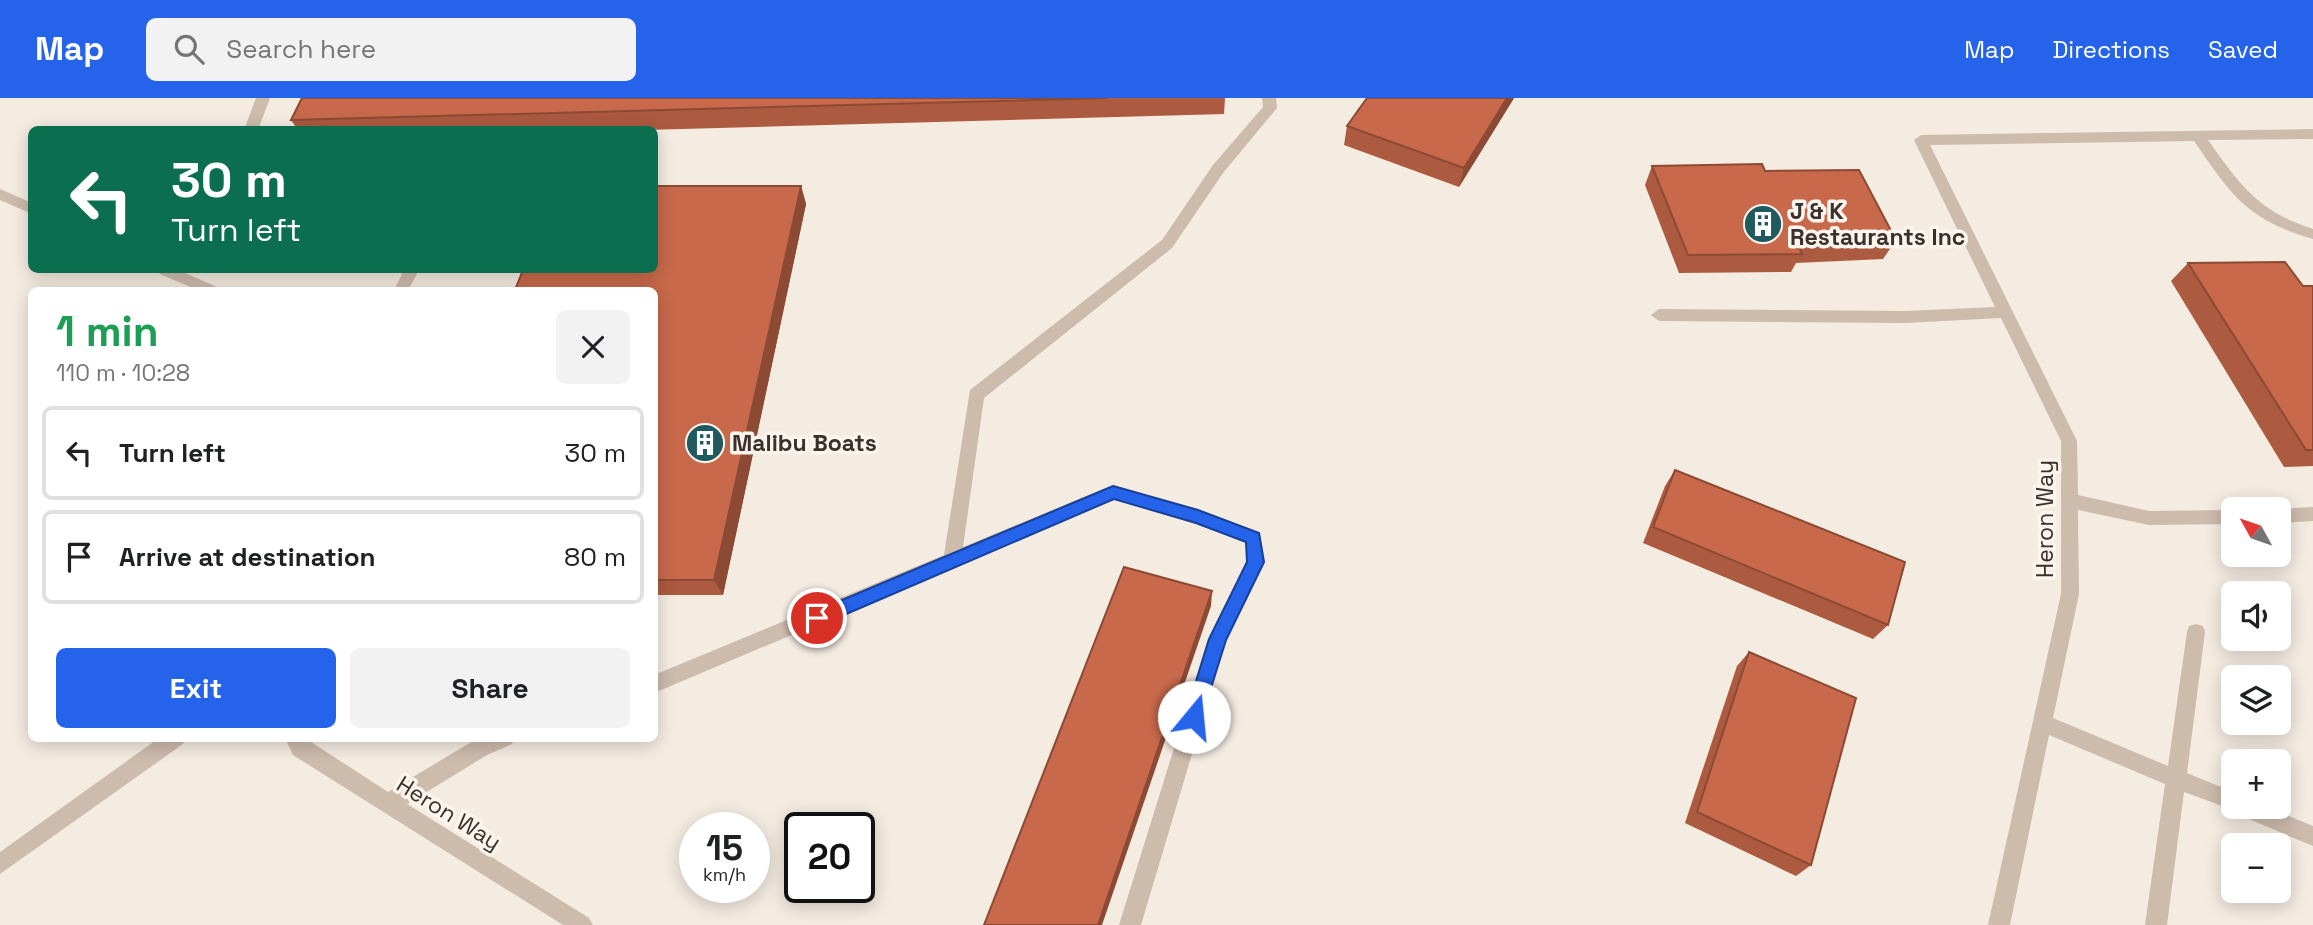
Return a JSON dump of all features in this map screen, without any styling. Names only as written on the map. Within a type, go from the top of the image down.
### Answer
[{"type":"street","points":[[252,126],[263,98]]},
{"type":"street","points":[[952,561],[976,395],[1167,244],[1218,169],[1270,108],[1269,98]]},
{"type":"street","points":[[2198,136],[2313,134]]},
{"type":"street","points":[[2198,136],[2248,205],[2269,219],[2313,234]]},
{"type":"street","name":"Heron Way","points":[[1999,925],[2070,594],[2069,441],[1921,140],[2198,136]]},
{"type":"street","points":[[0,194],[28,207]]},
{"type":"street","points":[[172,273],[203,287]]},
{"type":"street","points":[[402,287],[409,274]]},
{"type":"street","points":[[1659,314],[1905,317],[2006,312]]},
{"type":"street","points":[[658,682],[1113,492],[1198,517],[1254,538],[1255,562],[1217,639],[1130,925]]},
{"type":"street","points":[[2070,501],[2149,518],[2221,517]]},
{"type":"street","points":[[2291,515],[2313,514]]},
{"type":"street","points":[[2156,925],[2196,632]]},
{"type":"street","points":[[2044,724],[2221,797]]},
{"type":"street","points":[[0,864],[170,742]]},
{"type":"street","name":"Heron Way","points":[[297,742],[300,748],[582,925]]},
{"type":"street","points":[[389,803],[480,748],[495,742]]},
{"type":"street","points":[[2273,819],[2313,836]]},
{"type":"building","points":[[302,98],[1106,98],[291,120]]},
{"type":"building","points":[[1367,98],[1507,98],[1464,168],[1347,126]]},
{"type":"building","name":"J & K Restaurants Inc","points":[[1762,164],[1765,171],[1859,170],[1896,240],[1798,245],[1802,254],[1688,255],[1652,166]]},
{"type":"building","name":"Malibu Boats","points":[[658,186],[801,186],[714,580],[658,580],[658,287],[516,287],[522,273],[658,273]]},
{"type":"building","points":[[2285,262],[2303,286],[2313,286],[2313,450],[2306,450],[2188,263]]},
{"type":"building","points":[[1675,470],[1905,562],[1888,625],[1653,527]]},
{"type":"building","points":[[1124,567],[1212,591],[1098,925],[984,925]]},
{"type":"building","points":[[1749,652],[1856,698],[1811,865],[1697,812]]},
{"type":"place","name":"J & K Restaurants Inc","points":[[1763,224]]},
{"type":"place","name":"Malibu Boats","points":[[705,443]]},
{"type":"route","points":[[817,618],[1113,492],[1198,517],[1254,538],[1255,562],[1217,639],[1194,717]]}]
